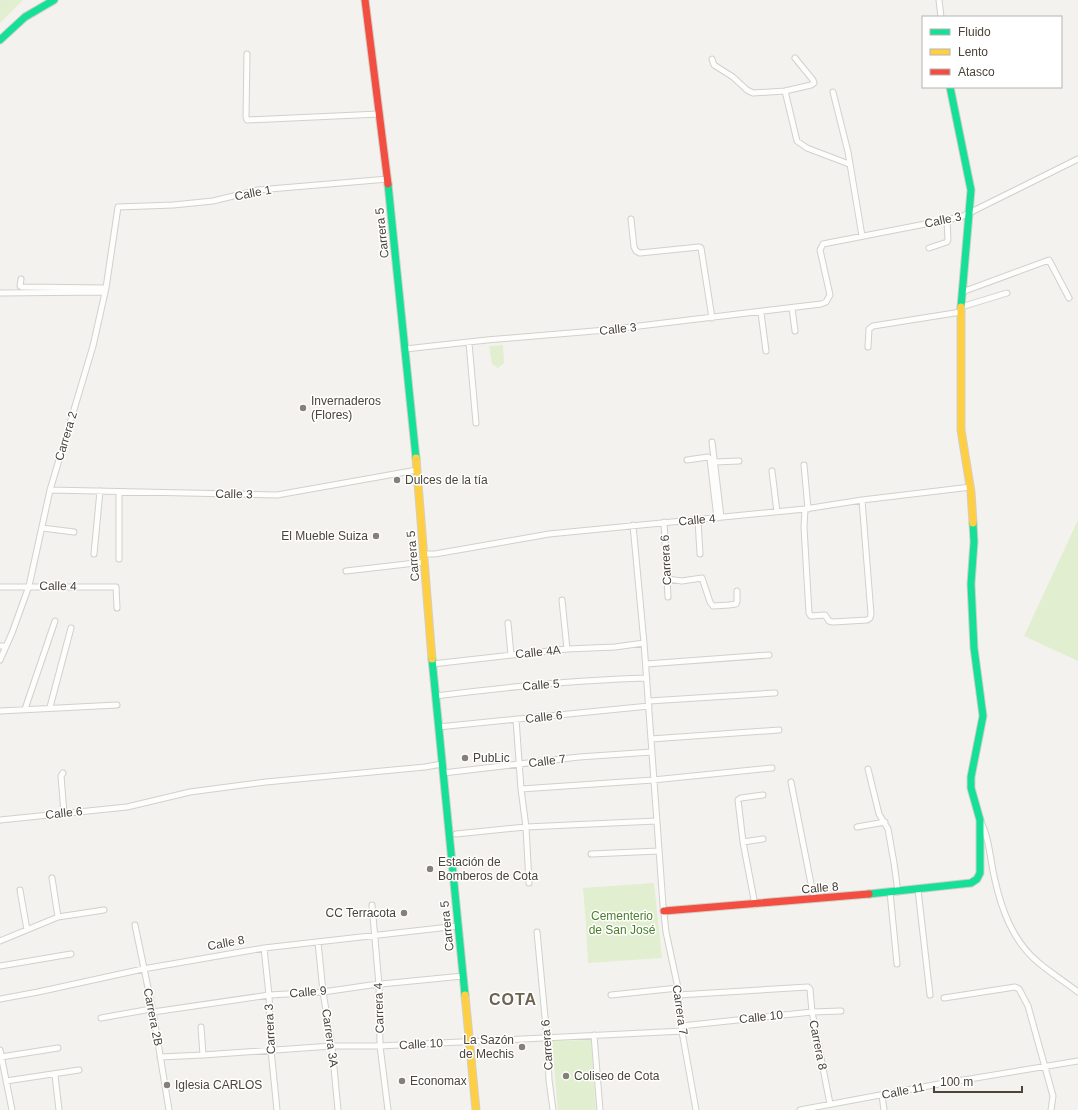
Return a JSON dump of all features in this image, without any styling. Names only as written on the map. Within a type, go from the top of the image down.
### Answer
[{"type":"main road","points":[[0,40],[33,11],[54,0]]},
{"type":"main road","name":"Carrera 5","points":[[364,0],[388,179],[417,470],[435,696],[464,976],[476,1110]]},
{"type":"main road","points":[[950,88],[971,190],[961,310],[961,430],[971,487],[974,542],[971,584],[974,648],[983,716],[973,766],[971,788],[980,820]]},
{"type":"main road","name":"Calle 8","points":[[664,911],[754,905],[918,890],[971,883],[976,880],[980,873],[980,820]]},
{"type":"street","points":[[939,0],[941,16]]},
{"type":"street","points":[[247,54],[246,117],[248,120],[379,114]]},
{"type":"street","points":[[712,59],[714,65],[733,77],[747,90],[753,93],[785,90],[811,85],[814,83],[794,58]]},
{"type":"street","points":[[785,90],[797,141],[807,148],[849,164]]},
{"type":"street","points":[[832,92],[848,152],[862,236]]},
{"type":"street","name":"Calle 3","points":[[405,349],[487,340],[606,330],[761,313],[821,304],[826,302],[829,298],[829,290],[820,250],[823,244],[946,220],[968,214],[1078,160]]},
{"type":"street","name":"Calle 1","points":[[118,208],[213,201],[258,190],[388,179]]},
{"type":"street","name":"Carrera 2","points":[[0,660],[29,586],[50,490],[93,346],[106,290],[118,208]]},
{"type":"street","points":[[631,219],[634,247],[636,251],[640,253],[701,248],[712,318]]},
{"type":"street","points":[[929,248],[947,242],[946,220]]},
{"type":"street","points":[[962,292],[1049,260],[1069,298]]},
{"type":"street","points":[[21,278],[20,286],[22,288],[106,290]]},
{"type":"street","points":[[0,294],[106,290]]},
{"type":"street","points":[[868,347],[868,329],[874,326],[961,310],[1007,294]]},
{"type":"street","points":[[792,308],[795,331]]},
{"type":"street","points":[[761,313],[766,351]]},
{"type":"street","points":[[469,343],[476,423]]},
{"type":"street","points":[[712,442],[719,518]]},
{"type":"street","points":[[687,460],[708,457],[710,459],[719,518]]},
{"type":"street","points":[[715,462],[739,461]]},
{"type":"street","points":[[804,465],[807,509],[805,550],[809,613],[811,616],[825,615],[829,621],[832,622],[867,620],[870,618],[871,614],[862,500]]},
{"type":"street","name":"Calle 3","points":[[50,490],[278,495],[417,470]]},
{"type":"street","points":[[772,470],[777,512]]},
{"type":"street","name":"Calle 4","points":[[424,554],[549,534],[807,509],[862,500],[971,487]]},
{"type":"street","points":[[94,554],[100,491]]},
{"type":"street","points":[[119,492],[119,559]]},
{"type":"street","points":[[698,520],[700,554]]},
{"type":"street","name":"Carrera 6","points":[[664,522],[668,597]]},
{"type":"street","name":"Carrera 7","points":[[633,525],[646,664],[662,905],[678,988],[682,1028],[696,1110]]},
{"type":"street","points":[[42,528],[74,532]]},
{"type":"street","points":[[346,571],[424,562]]},
{"type":"street","points":[[667,579],[682,581],[702,578],[710,602],[713,606],[736,604],[737,591]]},
{"type":"street","name":"Calle 4","points":[[0,587],[116,587],[116,608]]},
{"type":"street","points":[[562,600],[567,649]]},
{"type":"street","points":[[25,709],[55,621]]},
{"type":"street","points":[[508,623],[511,655]]},
{"type":"street","points":[[50,707],[71,628]]},
{"type":"street","name":"Calle 4A","points":[[432,664],[567,649],[615,647],[644,643]]},
{"type":"street","points":[[0,646],[6,646]]},
{"type":"street","points":[[646,664],[770,655]]},
{"type":"street","name":"Calle 5","points":[[435,696],[609,679],[647,678]]},
{"type":"street","name":"Calle 6","points":[[438,727],[516,720],[649,704],[775,693]]},
{"type":"street","points":[[0,711],[50,707],[117,705]]},
{"type":"street","points":[[516,720],[521,789],[526,827],[529,883]]},
{"type":"street","points":[[651,739],[779,730]]},
{"type":"street","name":"Calle 7","points":[[443,773],[579,757],[652,752]]},
{"type":"street","name":"Calle 6","points":[[0,820],[128,806],[190,792],[266,782],[442,764]]},
{"type":"street","points":[[521,789],[654,780],[772,768]]},
{"type":"street","points":[[868,769],[879,814],[888,828],[892,849],[897,964]]},
{"type":"street","points":[[63,773],[61,776],[64,813]]},
{"type":"street","points":[[791,782],[814,899]]},
{"type":"street","points":[[754,905],[743,842],[738,800],[740,798],[763,795]]},
{"type":"street","points":[[980,820],[987,838],[995,881],[1008,923],[1018,940],[1038,962],[1078,992]]},
{"type":"street","points":[[456,834],[526,827],[656,821]]},
{"type":"street","points":[[857,827],[885,822]]},
{"type":"street","points":[[743,842],[763,839]]},
{"type":"street","points":[[591,854],[658,851]]},
{"type":"street","points":[[52,878],[58,918]]},
{"type":"street","points":[[20,890],[27,930]]},
{"type":"street","points":[[918,890],[930,995]]},
{"type":"street","name":"Carrera 4","points":[[372,905],[379,984],[380,1046],[388,1110]]},
{"type":"street","points":[[0,941],[58,918],[104,910]]},
{"type":"street","name":"Carrera 2B","points":[[135,925],[152,1011],[168,1110]]},
{"type":"street","name":"Calle 8","points":[[0,999],[143,969],[264,948],[458,926]]},
{"type":"street","name":"Carrera 6","points":[[538,932],[549,1080],[553,1110]]},
{"type":"street","name":"Carrera 3A","points":[[318,942],[323,992],[332,1046],[338,1110]]},
{"type":"street","name":"Carrera 3","points":[[264,948],[277,1110]]},
{"type":"street","points":[[0,966],[71,954]]},
{"type":"street","name":"Calle 9","points":[[102,1018],[269,996],[323,992],[379,984],[464,976]]},
{"type":"street","name":"Carrera 8","points":[[678,995],[808,987],[810,989],[812,1012],[830,1104]]},
{"type":"street","points":[[944,998],[1018,987],[1028,1006],[1053,1096],[1051,1110]]},
{"type":"street","points":[[611,995],[678,988]]},
{"type":"street","name":"Calle 10","points":[[160,1057],[332,1046],[380,1046],[594,1035],[682,1028],[812,1012],[841,1011]]},
{"type":"street","points":[[201,1027],[203,1055]]},
{"type":"street","points":[[594,1035],[600,1110]]},
{"type":"street","points":[[1,1057],[58,1048]]},
{"type":"street","points":[[0,1050],[12,1110]]},
{"type":"street","name":"Calle 11","points":[[800,1110],[1078,1061]]},
{"type":"street","points":[[6,1081],[55,1075],[79,1070]]},
{"type":"street","points":[[55,1075],[59,1110]]},
{"type":"street","points":[[882,1095],[884,1110]]},
{"type":"green space","points":[[0,0],[23,0],[0,23]]},
{"type":"green space","points":[[503,345],[504,363],[498,368],[492,364],[489,346]]},
{"type":"green space","points":[[1078,520],[1078,661],[1024,636]]},
{"type":"green space","name":"Cementerio de San José","points":[[654,883],[662,958],[588,963],[583,888]]},
{"type":"green space","points":[[591,1040],[596,1110],[558,1110],[552,1041]]},
{"type":"traffic: fast","points":[[0,40],[25,17],[54,0]]},
{"type":"traffic: fast","points":[[950,88],[971,190],[961,307]]},
{"type":"traffic: fast","points":[[388,184],[416,458]]},
{"type":"traffic: fast","points":[[869,894],[971,883],[977,879],[980,873],[980,820],[971,788],[971,777],[983,716],[974,648],[971,584],[974,542],[973,523]]},
{"type":"traffic: fast","points":[[432,659],[465,995]]},
{"type":"traffic: slow","points":[[961,307],[961,430],[971,492],[973,523]]},
{"type":"traffic: slow","points":[[416,458],[432,659]]},
{"type":"traffic: slow","points":[[465,995],[476,1110]]},
{"type":"traffic: jam","points":[[365,0],[388,184]]},
{"type":"traffic: jam","points":[[664,911],[869,894]]},
{"type":"place","name":"Invernaderos (Flores)","points":[[303,408]]},
{"type":"place","name":"Dulces de la tía","points":[[397,480]]},
{"type":"place","name":"El Mueble Suiza","points":[[376,536]]},
{"type":"place","name":"PubLic","points":[[465,758]]},
{"type":"place","name":"Estación de Bomberos de Cota","points":[[430,869]]},
{"type":"place","name":"CC Terracota","points":[[404,913]]},
{"type":"place","name":"La Sazón de Mechis","points":[[522,1047]]},
{"type":"place","name":"Coliseo de Cota","points":[[566,1076]]},
{"type":"place","name":"Economax","points":[[402,1081]]},
{"type":"place","name":"Iglesia CARLOS","points":[[167,1085]]},
{"type":"district","name":"COTA","points":[[513,999]]}]
